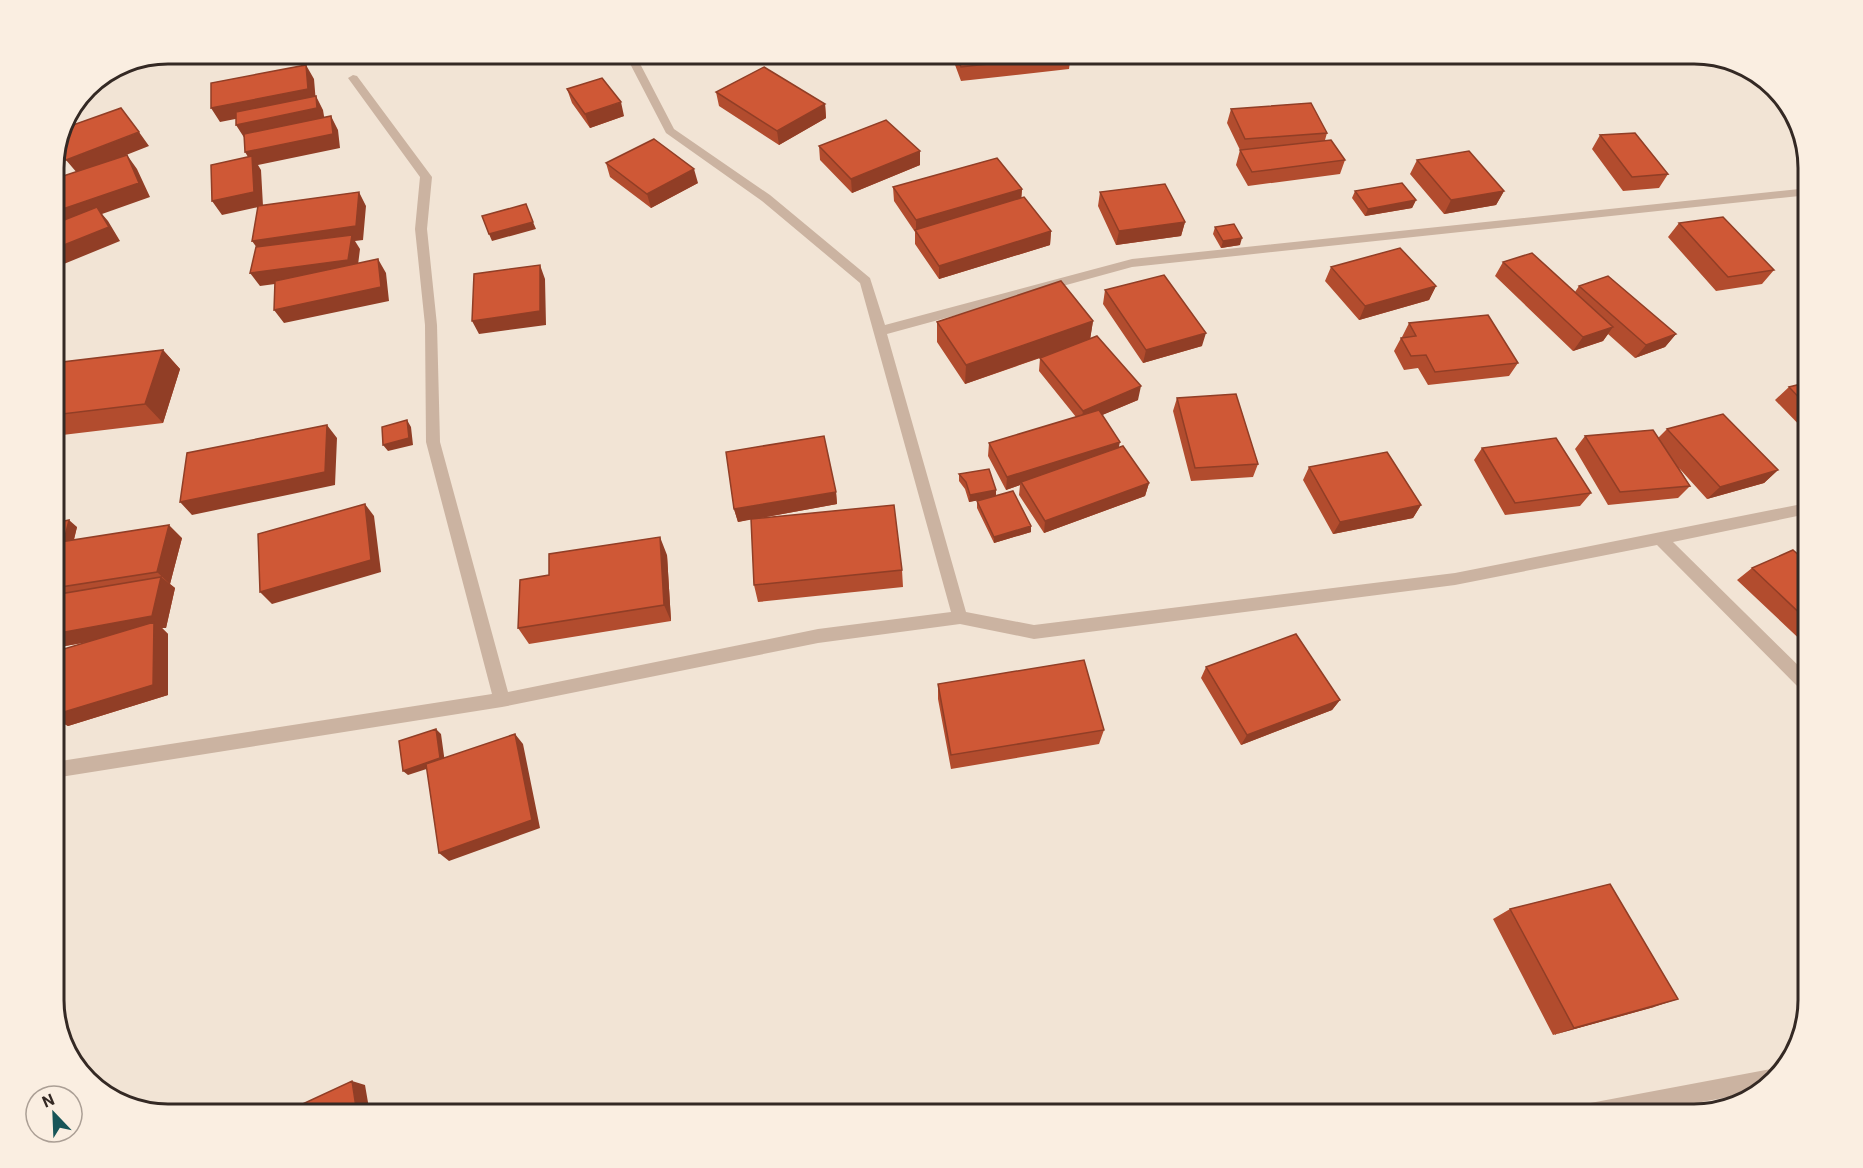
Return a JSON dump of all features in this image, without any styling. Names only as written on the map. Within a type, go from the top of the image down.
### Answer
[{"type":"street","points":[[635,64],[669,131],[766,198],[866,281],[960,617]]},
{"type":"street","points":[[353,78],[426,177],[421,229],[431,325],[433,441],[502,700]]},
{"type":"street","points":[[880,331],[1132,263],[1798,192]]},
{"type":"street","points":[[65,768],[502,700],[818,636],[960,617],[1034,632],[1455,579],[1798,511]]},
{"type":"street","points":[[1660,538],[1798,676]]},
{"type":"street","points":[[1640,1104],[1757,1083]]},
{"type":"building","points":[[960,64],[988,64],[961,67]]},
{"type":"building","points":[[306,65],[308,89],[211,108],[211,83]]},
{"type":"building","points":[[764,67],[825,104],[777,131],[716,92]]},
{"type":"building","points":[[602,78],[621,102],[585,114],[567,89]]},
{"type":"building","points":[[316,96],[317,108],[236,125],[236,112]]},
{"type":"building","points":[[1311,103],[1327,133],[1245,139],[1231,109]]},
{"type":"building","points":[[121,108],[139,132],[66,160],[68,142],[74,125]]},
{"type":"building","points":[[331,116],[333,134],[245,152],[244,134]]},
{"type":"building","points":[[886,120],[920,151],[851,179],[819,146]]},
{"type":"building","points":[[1635,133],[1668,174],[1632,177],[1600,135]]},
{"type":"building","points":[[654,139],[694,169],[647,194],[606,163]]},
{"type":"building","points":[[1331,140],[1345,160],[1252,172],[1240,150]]},
{"type":"building","points":[[1469,151],[1504,191],[1451,200],[1417,160]]},
{"type":"building","points":[[127,155],[139,183],[65,208],[65,175]]},
{"type":"building","points":[[252,156],[254,192],[212,201],[211,165]]},
{"type":"building","points":[[997,158],[1022,189],[916,220],[893,187]]},
{"type":"building","points":[[1402,183],[1416,200],[1368,209],[1355,191]]},
{"type":"building","points":[[1165,184],[1185,222],[1119,231],[1100,192]]},
{"type":"building","points":[[359,192],[356,226],[252,241],[258,206]]},
{"type":"building","points":[[1024,197],[1051,231],[939,266],[915,230]]},
{"type":"building","points":[[526,204],[533,222],[489,234],[482,216]]},
{"type":"building","points":[[97,207],[109,227],[65,245],[65,220]]},
{"type":"building","points":[[1723,217],[1774,270],[1728,277],[1679,223]]},
{"type":"building","points":[[1234,224],[1242,238],[1223,241],[1215,227]]},
{"type":"building","points":[[352,235],[348,260],[250,273],[256,247]]},
{"type":"building","points":[[1400,248],[1436,286],[1365,306],[1331,267]]},
{"type":"building","points":[[1532,253],[1613,327],[1583,337],[1503,262]]},
{"type":"building","points":[[378,259],[381,287],[274,310],[275,281]]},
{"type":"building","points":[[540,265],[540,311],[472,321],[474,274]]},
{"type":"building","points":[[1164,275],[1206,333],[1146,350],[1105,290]]},
{"type":"building","points":[[1608,276],[1676,334],[1646,345],[1579,286]]},
{"type":"building","points":[[1061,281],[1093,321],[966,365],[937,322]]},
{"type":"building","points":[[1488,315],[1518,363],[1435,372],[1426,355],[1411,356],[1401,338],[1416,336],[1409,323]]},
{"type":"building","points":[[1097,336],[1141,386],[1083,411],[1040,358]]},
{"type":"building","points":[[163,350],[145,404],[65,414],[65,362]]},
{"type":"building","points":[[1798,385],[1798,396],[1789,387]]},
{"type":"building","points":[[1236,394],[1258,464],[1195,468],[1177,398]]},
{"type":"building","points":[[1099,410],[1120,442],[1007,477],[989,443]]},
{"type":"building","points":[[1723,414],[1778,470],[1720,487],[1667,429]]},
{"type":"building","points":[[407,420],[409,438],[383,445],[382,427]]},
{"type":"building","points":[[327,425],[325,472],[180,502],[187,453]]},
{"type":"building","points":[[1653,430],[1690,486],[1620,492],[1585,436]]},
{"type":"building","points":[[824,436],[836,492],[734,509],[726,452]]},
{"type":"building","points":[[1556,438],[1591,493],[1515,503],[1482,448]]},
{"type":"building","points":[[1123,446],[1149,483],[1045,521],[1021,482]]},
{"type":"building","points":[[1387,452],[1421,505],[1340,522],[1309,467]]},
{"type":"building","points":[[989,469],[996,490],[970,495],[966,482],[959,474]]},
{"type":"building","points":[[1013,491],[1031,526],[994,537],[977,501]]},
{"type":"building","points":[[365,504],[371,560],[260,592],[258,534]]},
{"type":"building","points":[[894,505],[902,570],[754,585],[751,519]]},
{"type":"building","points":[[69,520],[65,537],[65,521]]},
{"type":"building","points":[[169,525],[157,572],[65,586],[65,541]]},
{"type":"building","points":[[660,537],[664,605],[518,628],[520,580],[549,575],[549,554]]},
{"type":"building","points":[[1793,550],[1798,554],[1798,612],[1752,568]]},
{"type":"building","points":[[161,577],[152,616],[65,632],[65,593]]},
{"type":"building","points":[[154,622],[153,685],[65,712],[65,649]]},
{"type":"building","points":[[1296,634],[1340,700],[1247,735],[1206,667]]},
{"type":"building","points":[[1084,660],[1104,730],[951,755],[938,684]]},
{"type":"building","points":[[436,729],[440,758],[403,771],[399,741]]},
{"type":"building","points":[[515,734],[532,820],[439,853],[426,764]]},
{"type":"building","points":[[1610,884],[1678,999],[1574,1028],[1510,909]]},
{"type":"building","points":[[352,1081],[355,1104],[303,1104]]}]
